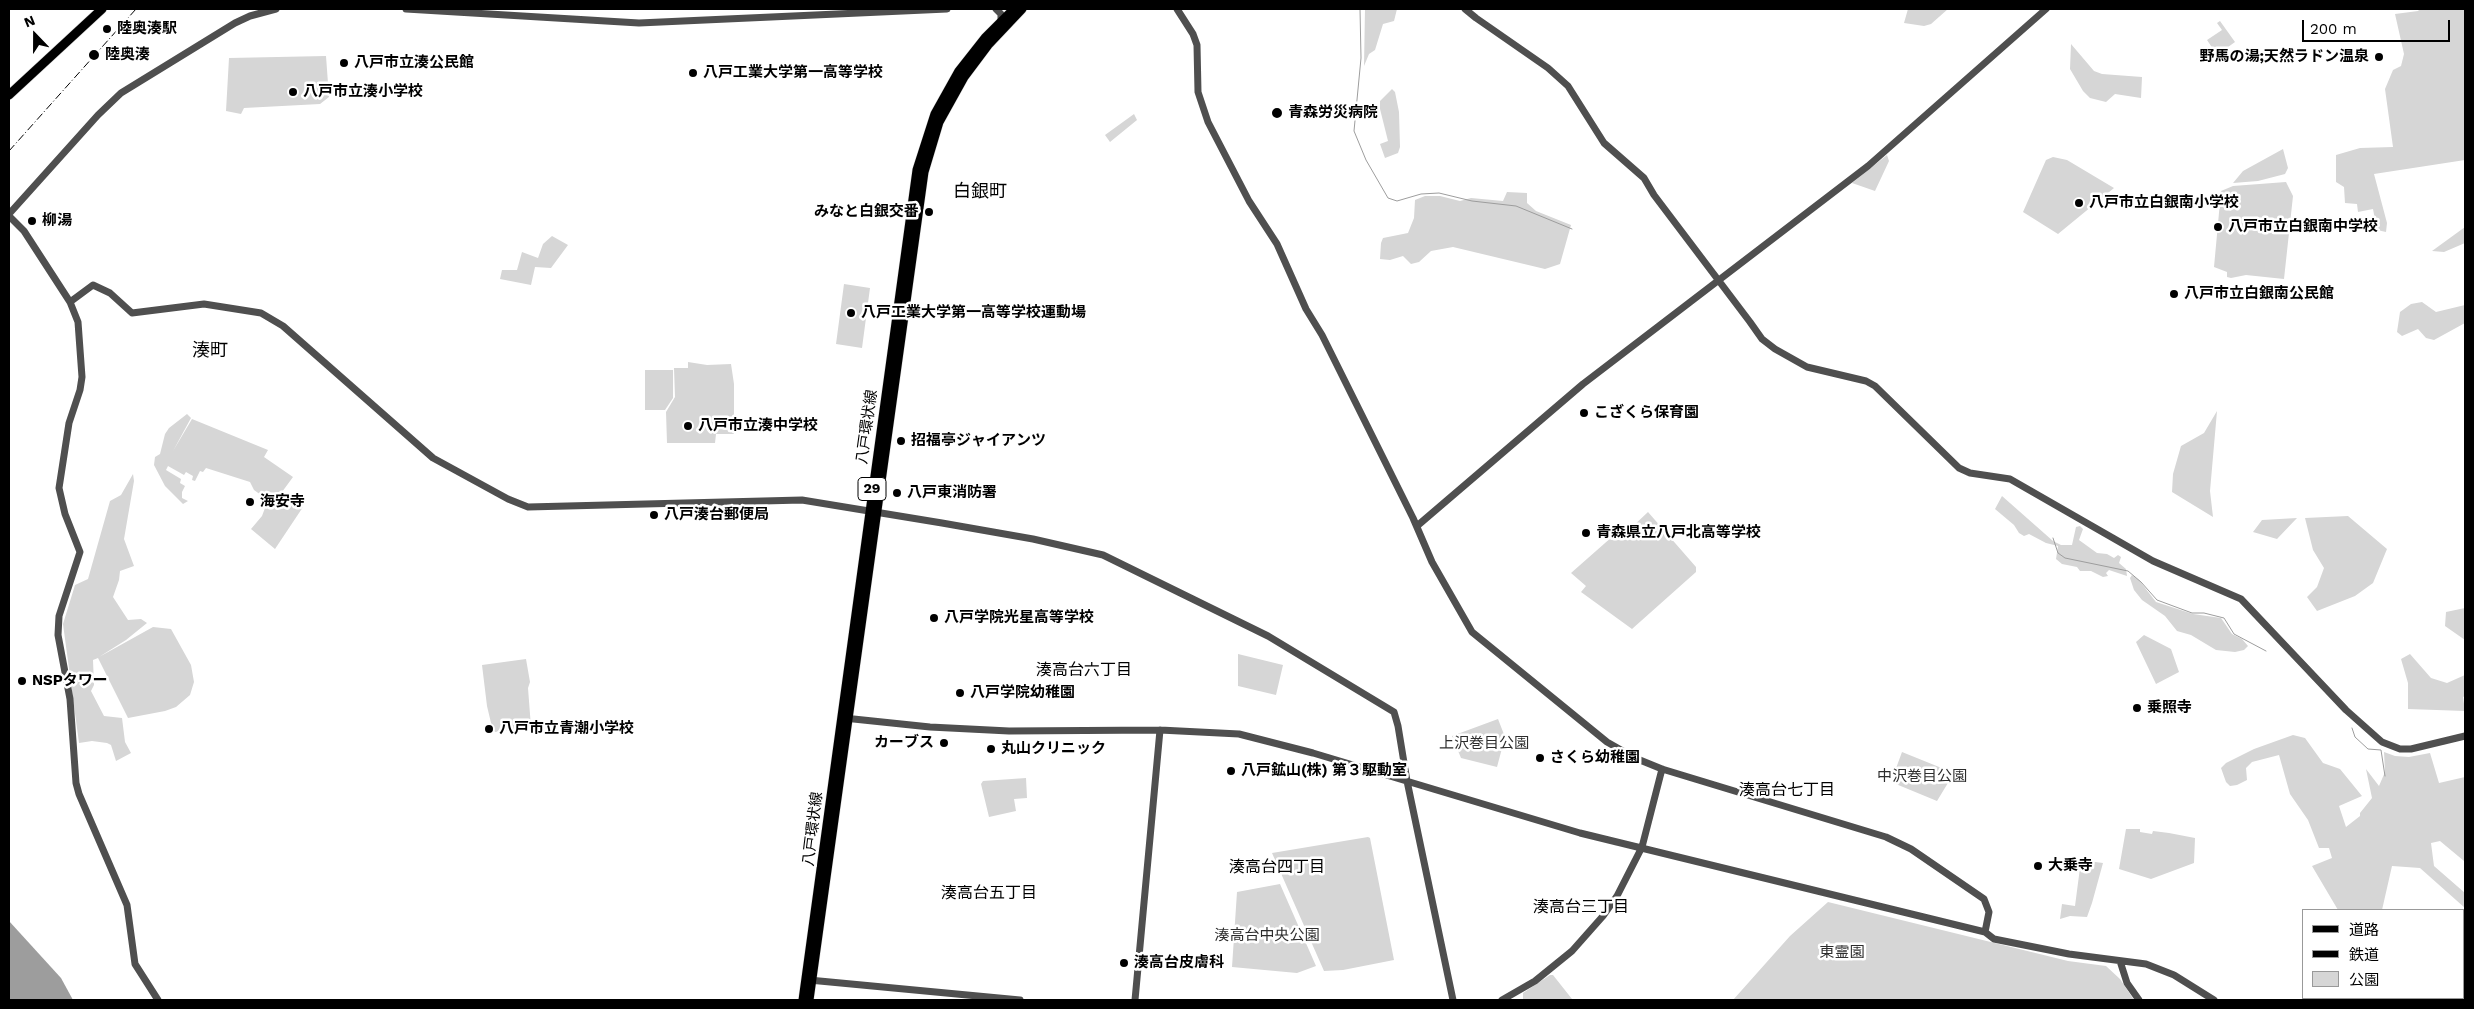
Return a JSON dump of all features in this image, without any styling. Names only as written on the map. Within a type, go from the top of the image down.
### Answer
[{"type":"main road","points":[[9,95],[102,9]]},
{"type":"main road","name":"八戸環状線","points":[[873,512],[912,200],[920,159],[935,114],[973,52],[1001,21],[1020,9]]},
{"type":"main road","name":"八戸環状線","points":[[803,1000],[809,980],[873,512],[926,161],[939,122],[964,77],[988,45],[1020,9]]},
{"type":"main road","name":"八戸環状線","points":[[809,980],[810,1000]]},
{"type":"street","points":[[158,1000],[135,964],[129,910],[76,783],[70,699],[58,626],[62,604],[80,552],[65,514],[59,488],[70,415],[80,390],[82,377],[78,322],[70,302],[24,231],[9,215],[98,115],[121,93],[235,23],[250,16],[276,9]]},
{"type":"street","points":[[406,9],[639,24],[947,9]]},
{"type":"street","points":[[996,9],[1001,14],[1001,21]]},
{"type":"street","points":[[1177,9],[1193,34],[1197,45],[1198,92],[1208,122],[1249,201],[1277,244],[1306,309],[1331,352],[1417,526],[1432,562],[1465,623],[1480,640],[1607,742],[1635,758],[1662,769],[1898,842],[1984,899],[1989,912],[1985,932]]},
{"type":"street","points":[[1466,9],[1548,68],[1568,86],[1604,143],[1644,178],[1654,195],[1762,339],[1775,349],[1807,367],[1866,381],[1875,386],[1958,468],[1970,473],[2010,479],[2153,561],[2231,594],[2247,604],[2346,710],[2382,742],[2400,749],[2411,749],[2465,736]]},
{"type":"street","points":[[1417,526],[1582,384],[1868,166],[2046,9]]},
{"type":"street","points":[[70,302],[93,285],[110,293],[132,313],[204,304],[261,313],[283,326],[433,458],[508,499],[528,507],[802,500],[873,512],[1090,551],[1127,566],[1268,636],[1392,710],[1398,726],[1407,781],[1453,1000]]},
{"type":"street","points":[[845,718],[930,727],[1009,731],[1160,730],[1239,734],[1296,748],[1580,832],[1985,932],[1994,939],[2069,954],[2120,960],[2161,968],[2214,1000]]},
{"type":"street","points":[[1135,1000],[1160,730]]},
{"type":"street","points":[[1502,1000],[1551,969],[1587,935],[1618,896],[1642,847],[1662,769]]},
{"type":"street","points":[[2120,960],[2127,983],[2140,1000]]},
{"type":"street","points":[[809,980],[1020,1000]]},
{"type":"green space","points":[[1365,9],[1397,9],[1394,21],[1383,24],[1375,50],[1369,54],[1364,66]]},
{"type":"green space","points":[[1908,9],[1948,9],[1931,24],[1924,26],[1904,23]]},
{"type":"green space","points":[[2420,9],[2465,9],[2465,160],[2374,174],[2387,223],[2386,232],[2377,230],[2373,209],[2358,212],[2357,204],[2345,203],[2344,187],[2336,182],[2336,155],[2360,148],[2393,147],[2385,89],[2393,70],[2401,66],[2404,54],[2395,14],[2418,11]]},
{"type":"green space","points":[[2220,21],[2235,42],[2217,55],[2207,40],[2222,30],[2217,23]]},
{"type":"green space","points":[[2071,44],[2094,71],[2102,74],[2142,77],[2141,98],[2115,94],[2106,102],[2090,98],[2083,91],[2070,69]]},
{"type":"green space","points":[[326,56],[329,97],[320,104],[244,108],[241,114],[226,111],[229,58]]},
{"type":"green space","points":[[1392,89],[1395,92],[1399,112],[1400,147],[1398,153],[1385,158],[1380,144],[1388,141],[1380,109],[1380,101]]},
{"type":"green space","points":[[1134,114],[1137,120],[1110,142],[1105,135]]},
{"type":"green space","points":[[2283,149],[2288,168],[2285,174],[2258,181],[2233,183],[2243,171]]},
{"type":"green space","points":[[1887,155],[1889,161],[1875,191],[1852,183]]},
{"type":"green space","points":[[2053,157],[2067,160],[2114,188],[2058,234],[2023,212],[2046,160]]},
{"type":"green space","points":[[2286,182],[2293,196],[2284,279],[2246,275],[2227,277],[2227,272],[2214,267],[2221,191],[2233,186]]},
{"type":"green space","points":[[1507,192],[1527,193],[1527,203],[1536,211],[1571,225],[1560,264],[1545,269],[1453,247],[1431,251],[1419,262],[1411,264],[1403,256],[1390,260],[1380,259],[1383,238],[1408,233],[1414,218],[1415,200],[1425,196],[1440,196],[1460,201],[1471,198],[1503,201]]},
{"type":"green space","points":[[2465,227],[2465,243],[2444,252],[2432,251]]},
{"type":"green space","points":[[552,236],[568,245],[551,268],[535,267],[531,285],[500,279],[502,270],[517,270],[522,252],[538,258],[543,244]]},
{"type":"green space","name":"八戸工業大学第一高等学校運動場","points":[[844,284],[870,288],[862,348],[836,344]]},
{"type":"green space","points":[[2422,302],[2436,312],[2465,305],[2465,323],[2434,340],[2426,338],[2418,329],[2402,336],[2397,332],[2400,312],[2411,304]]},
{"type":"green space","points":[[688,362],[707,365],[731,364],[734,384],[734,434],[716,434],[715,443],[667,443],[666,412],[675,397],[674,368],[688,368]]},
{"type":"green space","points":[[645,370],[673,370],[673,398],[665,410],[645,410]]},
{"type":"green space","points":[[2217,411],[2210,491],[2213,517],[2172,492],[2173,474],[2181,446],[2204,433]]},
{"type":"green space","points":[[187,414],[191,418],[173,451],[192,419],[268,450],[264,457],[293,477],[282,492],[303,507],[275,549],[251,529],[262,516],[268,500],[254,490],[250,482],[206,468],[203,472],[200,471],[195,481],[192,480],[193,476],[186,472],[184,475],[168,466],[166,470],[181,479],[180,483],[185,486],[182,498],[188,501],[183,504],[165,486],[154,465],[155,457],[160,454],[165,434],[169,428]]},
{"type":"green space","points":[[133,474],[134,481],[124,539],[134,566],[120,571],[113,597],[128,620],[141,619],[147,623],[126,640],[99,657],[153,627],[171,629],[191,665],[194,682],[190,695],[176,707],[128,718],[98,658],[93,660],[94,685],[91,691],[104,716],[122,718],[125,742],[131,753],[116,761],[111,745],[107,743],[92,741],[79,743],[63,624],[75,585],[88,579],[110,501],[121,495]]},
{"type":"green space","points":[[2002,496],[2053,541],[2061,545],[2072,545],[2076,527],[2080,526],[2083,529],[2079,540],[2097,553],[2107,554],[2114,558],[2118,555],[2121,557],[2119,563],[2126,569],[2127,576],[2109,570],[2106,573],[2108,576],[2103,577],[2091,571],[2080,571],[2077,567],[2062,564],[2056,559],[2058,546],[2046,543],[2029,534],[2024,536],[1995,509]]},
{"type":"green space","points":[[1648,512],[1696,567],[1696,572],[1632,629],[1581,592],[1586,586],[1571,573],[1613,536],[1631,528]]},
{"type":"green space","points":[[2348,516],[2387,549],[2373,583],[2355,596],[2317,611],[2307,597],[2317,587],[2324,568],[2313,550],[2305,518]]},
{"type":"green space","points":[[2297,518],[2277,539],[2253,532],[2262,520]]},
{"type":"green space","points":[[2132,575],[2139,580],[2156,602],[2193,614],[2221,618],[2232,634],[2242,639],[2248,646],[2244,650],[2235,652],[2216,650],[2191,635],[2177,631],[2165,616],[2142,600],[2134,590],[2130,578]]},
{"type":"green space","points":[[2465,608],[2465,640],[2445,626],[2446,612]]},
{"type":"green space","points":[[2144,635],[2171,649],[2179,672],[2156,684],[2136,642]]},
{"type":"green space","points":[[1238,654],[1283,665],[1276,695],[1238,686]]},
{"type":"green space","points":[[2410,654],[2431,678],[2447,683],[2465,675],[2465,696],[2463,697],[2465,711],[2408,709],[2408,683],[2401,659]]},
{"type":"green space","points":[[526,659],[530,682],[528,688],[531,727],[495,732],[487,706],[482,665]]},
{"type":"green space","name":"上沢巻目公園","points":[[1498,719],[1505,737],[1497,767],[1461,758],[1452,736]]},
{"type":"green space","points":[[2293,735],[2305,738],[2323,763],[2340,769],[2362,796],[2339,806],[2346,827],[2360,816],[2360,813],[2372,798],[2366,769],[2379,786],[2385,772],[2384,752],[2395,756],[2409,757],[2430,753],[2439,783],[2465,777],[2465,860],[2440,841],[2431,843],[2434,866],[2465,893],[2465,908],[2420,868],[2392,866],[2382,909],[2337,909],[2312,866],[2332,858],[2329,848],[2319,848],[2308,820],[2290,794],[2279,755],[2252,762],[2246,768],[2247,780],[2230,786],[2226,782],[2221,768],[2226,763],[2254,749]]},
{"type":"green space","name":"中沢巻目公園","points":[[1902,752],[1954,773],[1937,801],[1891,782]]},
{"type":"green space","points":[[1026,778],[1027,798],[1014,799],[1016,811],[989,817],[981,784],[983,781]]},
{"type":"green space","points":[[2126,829],[2140,829],[2140,832],[2152,834],[2153,831],[2195,838],[2194,863],[2151,879],[2119,869]]},
{"type":"green space","points":[[1370,838],[1394,960],[1343,970],[1324,971],[1272,853]]},
{"type":"green space","points":[[2081,860],[2103,863],[2092,903],[2087,917],[2070,916],[2060,919],[2062,904],[2075,906]]},
{"type":"green space","name":"湊高台中央公園","points":[[1280,884],[1316,966],[1297,973],[1232,967],[1237,892]]},
{"type":"green space","name":"東霊園","points":[[1828,902],[2068,961],[2106,966],[2120,979],[2134,1000],[1733,1000],[1790,936]]},
{"type":"green space","points":[[1550,975],[1553,975],[1572,999],[1523,1000],[1523,993]]},
{"type":"shaded area","points":[[9,921],[61,978],[73,1000],[9,1000]]},
{"type":"waterway","points":[[1360,9],[1361,58],[1354,131],[1366,160],[1388,198],[1397,201],[1421,194],[1439,193],[1472,201],[1516,206],[1572,229]]},
{"type":"waterway","points":[[2053,538],[2058,553],[2065,558],[2128,571],[2157,600],[2192,613],[2204,613],[2224,618],[2234,634],[2266,651]]},
{"type":"waterway","points":[[2352,728],[2355,737],[2368,749],[2381,750],[2385,776]]},
{"type":"railway","points":[[9,151],[136,9]]},
{"type":"place","name":"陸奥湊駅","points":[[107,29]]},
{"type":"place","name":"陸奥湊","points":[[94,55]]},
{"type":"place","name":"野馬の湯;天然ラドン温泉","points":[[2379,57]]},
{"type":"place","name":"八戸市立湊公民館","points":[[344,63]]},
{"type":"place","name":"八戸工業大学第一高等学校","points":[[693,73]]},
{"type":"place","name":"八戸市立湊小学校","points":[[293,92]]},
{"type":"place","name":"青森労災病院","points":[[1277,113]]},
{"type":"place","name":"八戸市立白銀南小学校","points":[[2079,203]]},
{"type":"place","name":"みなと白銀交番","points":[[929,212]]},
{"type":"place","name":"柳湯","points":[[32,221]]},
{"type":"place","name":"八戸市立白銀南中学校","points":[[2218,227]]},
{"type":"place","name":"八戸市立白銀南公民館","points":[[2174,294]]},
{"type":"place","name":"八戸工業大学第一高等学校運動場","points":[[851,313]]},
{"type":"place","name":"こざくら保育園","points":[[1584,413]]},
{"type":"place","name":"八戸市立湊中学校","points":[[688,426]]},
{"type":"place","name":"招福亭ジャイアンツ","points":[[901,441]]},
{"type":"place","name":"八戸東消防署","points":[[897,493]]},
{"type":"place","name":"海安寺","points":[[250,502]]},
{"type":"place","name":"八戸湊台郵便局","points":[[654,515]]},
{"type":"place","name":"青森県立八戸北高等学校","points":[[1586,533]]},
{"type":"place","name":"八戸学院光星高等学校","points":[[934,618]]},
{"type":"place","name":"NSPタワー","points":[[22,681]]},
{"type":"place","name":"八戸学院幼稚園","points":[[960,693]]},
{"type":"place","name":"乗照寺","points":[[2137,708]]},
{"type":"place","name":"八戸市立青潮小学校","points":[[489,729]]},
{"type":"place","name":"カーブス","points":[[944,743]]},
{"type":"place","name":"丸山クリニック","points":[[991,749]]},
{"type":"place","name":"さくら幼稚園","points":[[1540,758]]},
{"type":"place","name":"八戸鉱山(株) 第３駆動室","points":[[1231,771]]},
{"type":"place","name":"大乗寺","points":[[2038,866]]},
{"type":"place","name":"湊高台皮膚科","points":[[1124,963]]},
{"type":"district","name":"白銀町","points":[[980,192]]},
{"type":"district","name":"湊町","points":[[210,351]]},
{"type":"district","name":"湊高台六丁目","points":[[1084,670]]},
{"type":"district","name":"湊高台七丁目","points":[[1787,790]]},
{"type":"district","name":"湊高台四丁目","points":[[1277,867]]},
{"type":"district","name":"湊高台五丁目","points":[[989,893]]},
{"type":"district","name":"湊高台三丁目","points":[[1581,907]]}]
